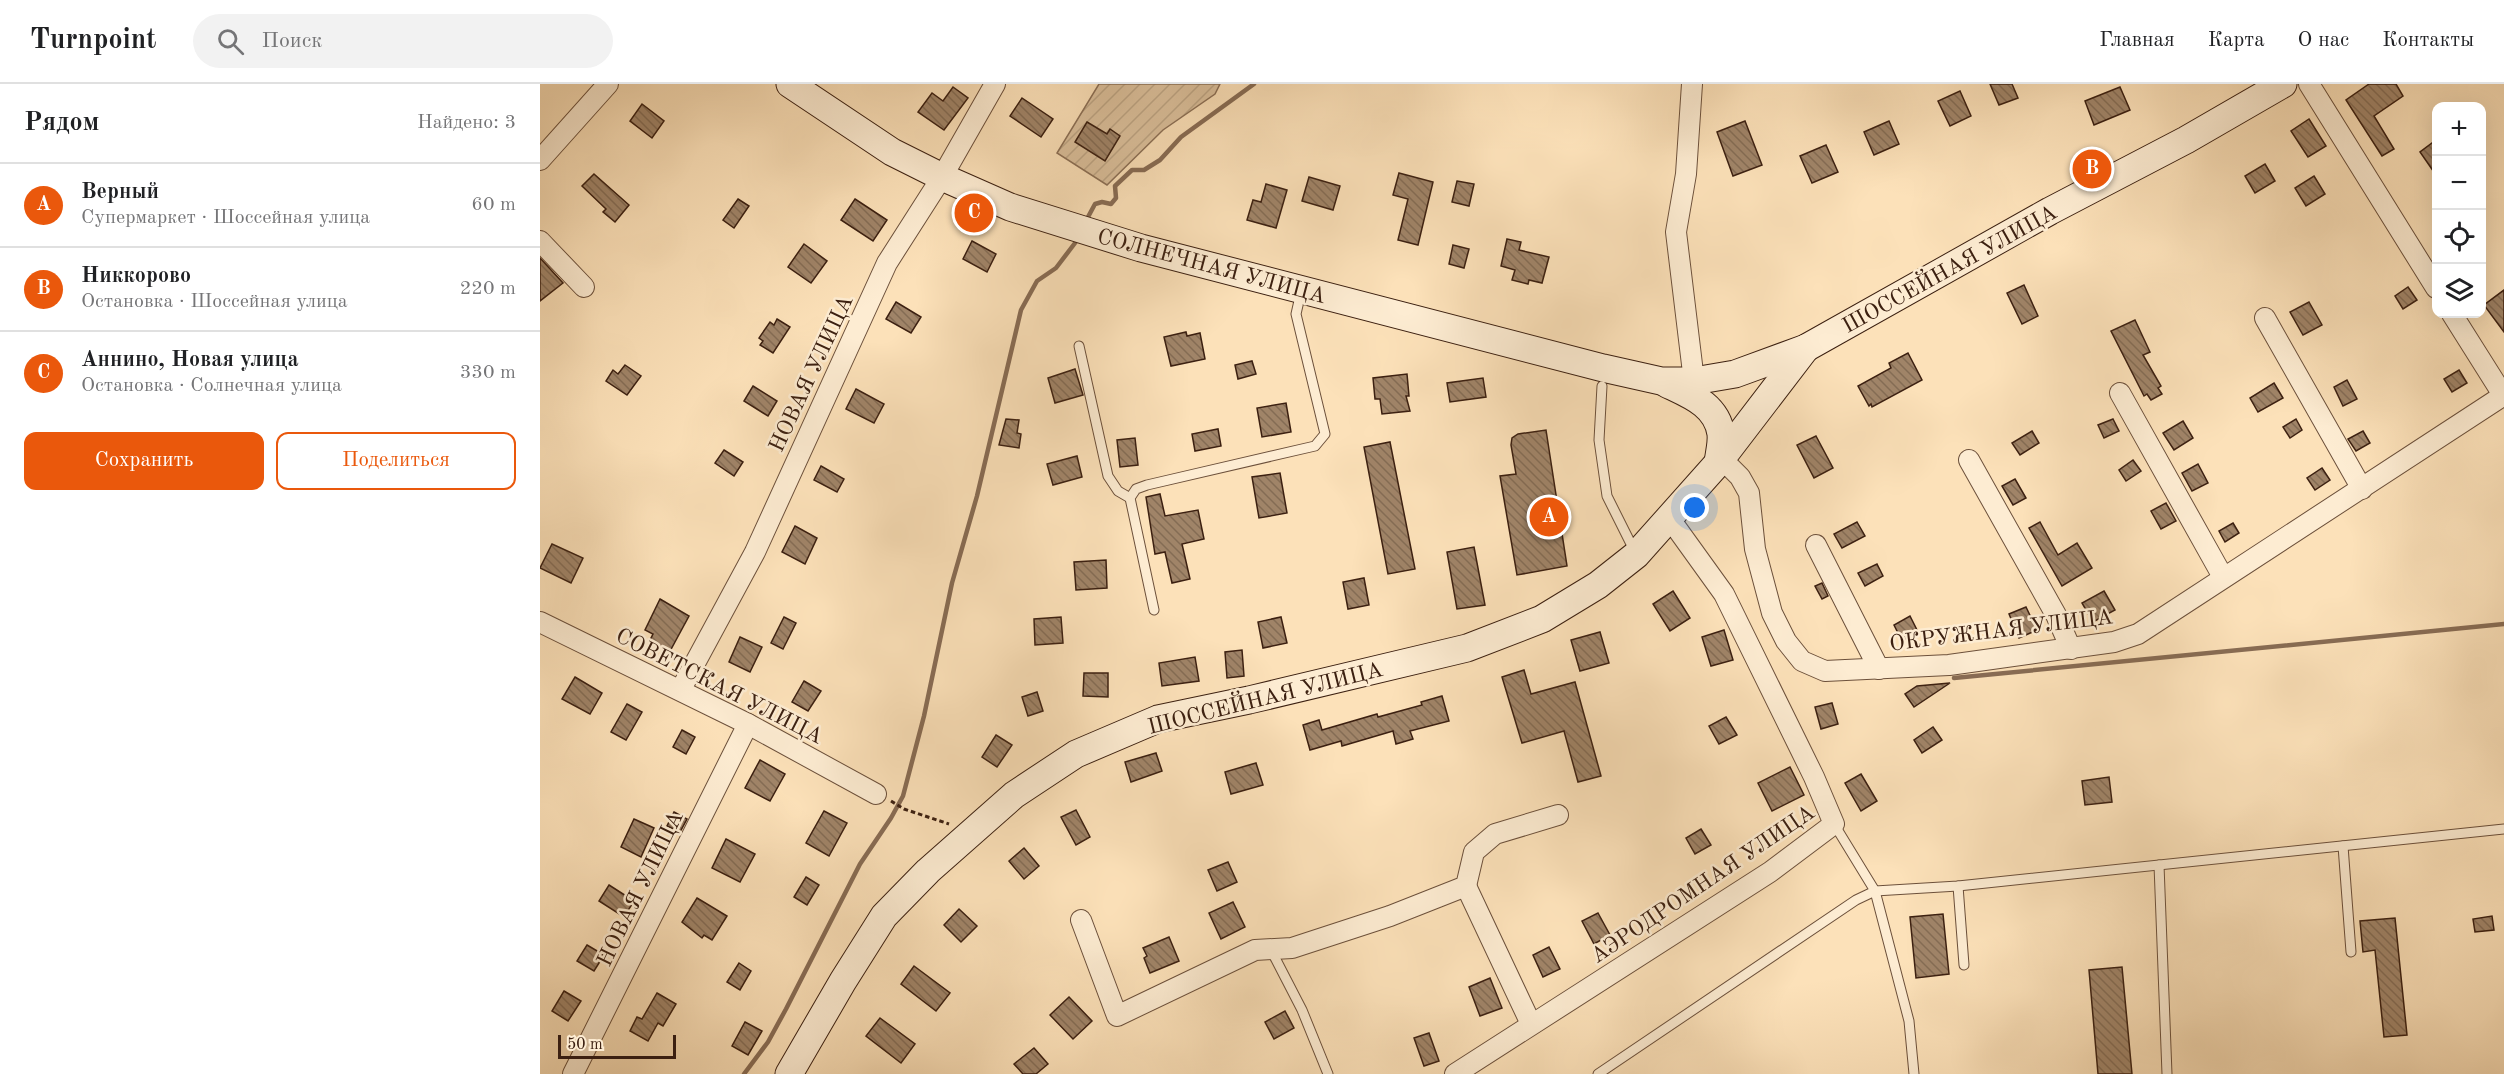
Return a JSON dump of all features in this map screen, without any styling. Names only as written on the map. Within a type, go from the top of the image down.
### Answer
[{"type":"main road","name":"СОЛНЕЧНАЯ УЛИЦА","points":[[790,84],[892,152],[1010,207],[1141,248],[1661,381]]},
{"type":"main road","name":"ШОССЕЙНАЯ УЛИЦА","points":[[789,1074],[837,990],[884,916],[928,871],[1014,795],[1076,754],[1158,719],[1249,700],[1467,648],[1542,619],[1598,585],[1636,555],[1720,461],[1806,348],[2050,211],[2186,140],[2283,84]]},
{"type":"main road","points":[[1661,381],[1694,381],[1735,374],[1806,348]]},
{"type":"main road","points":[[1661,381],[1704,402],[1717,421],[1721,435],[1720,461]]},
{"type":"street","points":[[540,160],[608,84]]},
{"type":"street","name":"НОВАЯ УЛИЦА","points":[[681,689],[754,552],[887,263],[942,177],[995,84]]},
{"type":"street","points":[[1692,84],[1686,174],[1676,232],[1694,381]]},
{"type":"street","points":[[2309,84],[2432,282]]},
{"type":"street","points":[[540,241],[584,287]]},
{"type":"street","points":[[2265,318],[2362,489]]},
{"type":"street","points":[[2455,318],[2504,395]]},
{"type":"street","points":[[2120,393],[2223,577]]},
{"type":"street","name":"ОКРУЖНАЯ УЛИЦА","points":[[1720,461],[1740,477],[1749,493],[1755,549],[1772,613],[1786,641],[1802,661],[1825,670],[1949,665],[2114,642],[2138,634],[2504,395]]},
{"type":"street","points":[[1969,460],[2056,615],[2071,649]]},
{"type":"street","name":"АЭРОДРОМНАЯ УЛИЦА","points":[[1455,1074],[1770,872],[1834,824],[1814,777],[1724,594],[1670,519]]},
{"type":"street","points":[[1816,545],[1879,669]]},
{"type":"street","name":"СОВЕТСКАЯ УЛИЦА","points":[[540,622],[681,689],[876,794]]},
{"type":"street","name":"НОВАЯ УЛИЦА","points":[[573,1074],[748,724]]},
{"type":"street","points":[[1531,1024],[1466,886],[1474,852],[1495,834],[1558,815]]},
{"type":"street","points":[[1081,920],[1118,1016],[1255,950],[1271,951],[1292,948],[1390,916],[1466,886]]},
{"type":"lane","points":[[1154,610],[1130,498],[1136,489],[1315,446],[1325,434],[1296,314],[1302,291]]},
{"type":"lane","points":[[1079,346],[1108,476],[1118,491],[1130,498]]},
{"type":"lane","points":[[1602,386],[1599,440],[1607,496],[1636,555]]},
{"type":"lane","points":[[1834,824],[1875,891],[1909,1021],[1914,1074]]},
{"type":"lane","points":[[1598,1074],[1856,900],[1875,891],[1958,886],[2504,829]]},
{"type":"lane","points":[[2343,846],[2351,952]]},
{"type":"lane","points":[[2159,865],[2167,1074]]},
{"type":"lane","points":[[1958,886],[1964,965]]},
{"type":"lane","points":[[1271,951],[1302,1011],[1328,1074]]},
{"type":"path","points":[[894,803],[904,809],[971,832]]},
{"type":"shaded area","points":[[1099,84],[1220,84],[1215,94],[1163,130],[1107,185],[1057,153]]},
{"type":"building","points":[[1990,84],[2012,84],[2018,98],[1999,105]]},
{"type":"building","points":[[2369,84],[2396,84],[2403,96],[2374,116],[2394,149],[2382,156],[2346,100]]},
{"type":"building","points":[[953,87],[968,98],[944,130],[918,112],[932,93],[943,101]]},
{"type":"building","points":[[2120,87],[2130,110],[2094,125],[2085,101]]},
{"type":"building","points":[[1960,91],[1971,116],[1950,126],[1938,101]]},
{"type":"building","points":[[1022,98],[1053,119],[1041,137],[1010,116]]},
{"type":"building","points":[[642,104],[664,121],[652,138],[630,121]]},
{"type":"building","points":[[2309,119],[2326,146],[2308,157],[2291,131]]},
{"type":"building","points":[[1745,121],[1762,165],[1733,176],[1717,132]]},
{"type":"building","points":[[1889,121],[1899,144],[1874,155],[1864,132]]},
{"type":"building","points":[[1087,122],[1107,134],[1110,129],[1120,136],[1105,161],[1075,142]]},
{"type":"building","points":[[2432,143],[2432,169],[2420,152]]},
{"type":"building","points":[[1826,145],[1838,172],[1812,183],[1800,156]]},
{"type":"building","points":[[2265,164],[2275,181],[2255,193],[2245,176]]},
{"type":"building","points":[[1399,173],[1433,182],[1418,245],[1398,240],[1408,199],[1393,195]]},
{"type":"building","points":[[594,174],[629,205],[615,222],[603,212],[606,209],[582,186]]},
{"type":"building","points":[[2314,176],[2325,194],[2306,206],[2295,188]]},
{"type":"building","points":[[1309,177],[1340,186],[1333,210],[1302,201]]},
{"type":"building","points":[[1457,181],[1474,184],[1469,206],[1452,202]]},
{"type":"building","points":[[1266,184],[1287,190],[1276,228],[1247,220],[1253,200],[1261,202]]},
{"type":"building","points":[[738,199],[749,206],[734,228],[723,220]]},
{"type":"building","points":[[855,199],[887,220],[873,241],[841,220]]},
{"type":"building","points":[[1507,239],[1521,242],[1519,250],[1549,257],[1542,283],[1529,280],[1528,284],[1512,280],[1515,270],[1501,266]]},
{"type":"building","points":[[972,241],[996,254],[987,272],[963,259]]},
{"type":"building","points":[[804,244],[827,261],[811,283],[788,267]]},
{"type":"building","points":[[1453,245],[1469,249],[1464,268],[1449,264]]},
{"type":"building","points":[[540,258],[563,283],[540,301]]},
{"type":"building","points":[[2024,285],[2038,316],[2022,324],[2007,293]]},
{"type":"building","points":[[2408,287],[2417,300],[2403,309],[2395,296]]},
{"type":"building","points":[[2504,290],[2504,332],[2486,308],[2486,304]]},
{"type":"building","points":[[896,302],[921,317],[911,333],[886,319]]},
{"type":"building","points":[[2309,302],[2322,325],[2303,335],[2290,312]]},
{"type":"building","points":[[777,319],[790,327],[773,353],[760,345],[763,341],[759,338],[770,322],[774,325]]},
{"type":"building","points":[[2135,320],[2150,352],[2143,355],[2161,386],[2158,388],[2162,394],[2151,400],[2147,394],[2144,396],[2111,331]]},
{"type":"building","points":[[1186,332],[1187,336],[1200,333],[1205,359],[1171,366],[1164,337]]},
{"type":"building","points":[[1908,353],[1922,380],[1872,407],[1871,404],[1869,406],[1858,386],[1891,368],[1889,363]]},
{"type":"building","points":[[1252,361],[1256,374],[1238,379],[1235,365]]},
{"type":"building","points":[[625,365],[641,376],[627,395],[606,381],[613,370],[618,374]]},
{"type":"building","points":[[1075,369],[1083,395],[1055,403],[1048,378]]},
{"type":"building","points":[[2459,370],[2467,383],[2452,392],[2444,379]]},
{"type":"building","points":[[1407,374],[1409,396],[1406,396],[1410,411],[1382,414],[1380,399],[1375,399],[1373,378]]},
{"type":"building","points":[[1483,378],[1486,397],[1450,402],[1447,383]]},
{"type":"building","points":[[2347,380],[2357,399],[2343,406],[2334,387]]},
{"type":"building","points":[[2274,383],[2283,398],[2258,412],[2250,398]]},
{"type":"building","points":[[753,386],[777,401],[768,416],[744,401]]},
{"type":"building","points":[[856,389],[884,404],[874,423],[846,409]]},
{"type":"building","points":[[1286,403],[1291,432],[1262,437],[1257,408]]},
{"type":"building","points":[[1006,419],[1019,420],[1017,433],[1021,434],[1019,448],[999,445]]},
{"type":"building","points":[[2113,419],[2119,431],[2104,438],[2098,425]]},
{"type":"building","points":[[2296,419],[2302,430],[2290,438],[2283,427]]},
{"type":"building","points":[[2183,421],[2193,438],[2174,450],[2163,433]]},
{"type":"building","points":[[1218,429],[1221,446],[1195,451],[1192,434]]},
{"type":"building","points":[[1546,430],[1567,566],[1517,575],[1500,476],[1516,474],[1512,438],[1518,434]]},
{"type":"building","points":[[2032,431],[2039,443],[2020,455],[2012,443]]},
{"type":"building","points":[[2363,431],[2370,443],[2356,451],[2348,439]]},
{"type":"building","points":[[1816,436],[1833,468],[1814,478],[1797,445]]},
{"type":"building","points":[[1135,438],[1138,465],[1120,467],[1117,440]]},
{"type":"building","points":[[1390,442],[1415,569],[1388,574],[1364,447]]},
{"type":"building","points":[[724,450],[743,462],[734,476],[715,463]]},
{"type":"building","points":[[1077,456],[1082,477],[1053,485],[1047,464]]},
{"type":"building","points":[[2133,460],[2141,471],[2126,481],[2119,470]]},
{"type":"building","points":[[2198,464],[2208,483],[2192,491],[2182,473]]},
{"type":"building","points":[[821,466],[844,479],[837,492],[814,480]]},
{"type":"building","points":[[2322,468],[2330,480],[2315,490],[2307,478]]},
{"type":"building","points":[[1280,473],[1287,513],[1259,518],[1252,477]]},
{"type":"building","points":[[2015,479],[2026,498],[2013,505],[2002,486]]},
{"type":"building","points":[[1160,494],[1165,516],[1198,510],[1204,539],[1182,544],[1190,579],[1172,583],[1165,552],[1155,554],[1146,497]]},
{"type":"building","points":[[2166,503],[2176,521],[2161,529],[2151,511]]},
{"type":"building","points":[[1857,522],[1865,536],[1842,548],[1834,534]]},
{"type":"building","points":[[2040,522],[2058,555],[2077,543],[2092,568],[2062,586],[2029,528]]},
{"type":"building","points":[[2233,523],[2239,533],[2225,542],[2219,531]]},
{"type":"building","points":[[795,526],[817,538],[805,564],[782,552]]},
{"type":"building","points":[[552,544],[583,558],[571,583],[540,568]]},
{"type":"building","points":[[1474,547],[1485,605],[1457,609],[1447,552]]},
{"type":"building","points":[[1106,560],[1107,588],[1076,590],[1074,562]]},
{"type":"building","points":[[1877,564],[1883,576],[1865,586],[1858,573]]},
{"type":"building","points":[[1364,578],[1369,605],[1348,609],[1343,582]]},
{"type":"building","points":[[1822,583],[1828,596],[1822,599],[1815,586]]},
{"type":"building","points":[[1673,591],[1690,618],[1670,631],[1653,604]]},
{"type":"building","points":[[2104,591],[2115,610],[2093,622],[2082,603]]},
{"type":"building","points":[[660,599],[689,616],[669,653],[649,642],[653,634],[645,630]]},
{"type":"building","points":[[2026,607],[2037,630],[2019,638],[2009,614]]},
{"type":"building","points":[[1910,616],[1918,632],[1902,641],[1894,625]]},
{"type":"building","points":[[784,617],[796,623],[783,649],[771,643]]},
{"type":"building","points":[[1061,617],[1063,643],[1035,645],[1034,619]]},
{"type":"building","points":[[1281,617],[1287,643],[1263,648],[1258,622]]},
{"type":"building","points":[[1724,630],[1733,660],[1711,666],[1702,637]]},
{"type":"building","points":[[1600,632],[1609,663],[1580,671],[1571,640]]},
{"type":"building","points":[[740,637],[762,647],[750,672],[729,662]]},
{"type":"building","points":[[1242,650],[1244,676],[1227,678],[1225,652]]},
{"type":"building","points":[[1195,657],[1199,681],[1162,686],[1159,663]]},
{"type":"building","points":[[1524,670],[1531,694],[1575,682],[1601,776],[1578,782],[1564,731],[1522,743],[1502,677]]},
{"type":"building","points":[[1084,673],[1108,673],[1108,697],[1083,696]]},
{"type":"building","points":[[575,677],[602,693],[590,714],[562,699]]},
{"type":"building","points":[[804,681],[821,691],[808,711],[792,702]]},
{"type":"building","points":[[1950,683],[1914,707],[1905,694],[1917,686]]},
{"type":"building","points":[[1037,692],[1043,711],[1028,716],[1022,697]]},
{"type":"building","points":[[1442,696],[1449,721],[1410,731],[1413,739],[1396,744],[1393,731],[1342,746],[1341,741],[1310,750],[1303,725],[1319,720],[1322,730],[1377,714],[1378,717],[1422,705],[1421,702]]},
{"type":"building","points":[[1832,703],[1838,724],[1821,729],[1815,707]]},
{"type":"building","points":[[627,704],[642,712],[626,740],[611,732]]},
{"type":"building","points":[[1726,717],[1737,735],[1719,744],[1709,726]]},
{"type":"building","points":[[1933,727],[1942,740],[1922,753],[1914,740]]},
{"type":"building","points":[[682,730],[695,737],[686,754],[673,747]]},
{"type":"building","points":[[996,735],[1012,745],[997,767],[982,757]]},
{"type":"building","points":[[1156,753],[1162,771],[1131,782],[1125,762]]},
{"type":"building","points":[[760,760],[785,774],[770,801],[745,788]]},
{"type":"building","points":[[1256,763],[1263,785],[1231,794],[1225,772]]},
{"type":"building","points":[[1790,767],[1804,795],[1772,811],[1758,783]]},
{"type":"building","points":[[1861,774],[1877,801],[1861,811],[1845,783]]},
{"type":"building","points":[[2109,777],[2112,802],[2085,805],[2082,781]]},
{"type":"building","points":[[1076,810],[1090,837],[1076,845],[1061,817]]},
{"type":"building","points":[[824,811],[847,823],[829,856],[806,843]]},
{"type":"building","points":[[674,812],[687,819],[680,832],[667,826]]},
{"type":"building","points":[[634,819],[654,828],[641,857],[621,847]]},
{"type":"building","points":[[1701,829],[1711,845],[1695,854],[1686,838]]},
{"type":"building","points":[[726,839],[755,854],[740,882],[712,868]]},
{"type":"building","points":[[1024,848],[1039,866],[1024,879],[1009,861]]},
{"type":"building","points":[[1228,862],[1237,882],[1217,891],[1208,870]]},
{"type":"building","points":[[806,877],[819,885],[807,905],[794,897]]},
{"type":"building","points":[[609,885],[634,901],[624,917],[599,901]]},
{"type":"building","points":[[697,898],[727,916],[712,940],[704,935],[702,938],[682,922]]},
{"type":"building","points":[[1233,902],[1245,927],[1221,939],[1209,913]]},
{"type":"building","points":[[959,909],[977,926],[961,942],[944,925]]},
{"type":"building","points":[[1598,913],[1610,935],[1594,944],[1582,921]]},
{"type":"building","points":[[1943,914],[1949,974],[1916,978],[1910,917]]},
{"type":"building","points":[[2492,916],[2494,930],[2475,932],[2473,919]]},
{"type":"building","points":[[2395,918],[2407,1035],[2384,1037],[2375,950],[2363,952],[2360,921]]},
{"type":"building","points":[[1169,937],[1179,961],[1150,973],[1143,948]]},
{"type":"building","points":[[587,945],[604,955],[594,971],[577,961]]},
{"type":"building","points":[[1549,947],[1560,969],[1543,977],[1533,955]]},
{"type":"building","points":[[739,963],[751,971],[740,990],[727,982]]},
{"type":"building","points":[[914,966],[950,993],[936,1011],[901,984]]},
{"type":"building","points":[[2122,967],[2132,1074],[2098,1074],[2089,970]]},
{"type":"building","points":[[1490,978],[1502,1008],[1480,1016],[1469,987]]},
{"type":"building","points":[[564,991],[581,1001],[568,1021],[552,1011]]},
{"type":"building","points":[[657,993],[676,1004],[663,1026],[658,1023],[648,1041],[630,1031],[637,1017],[642,1019]]},
{"type":"building","points":[[1069,997],[1092,1021],[1073,1039],[1050,1015]]},
{"type":"building","points":[[1285,1011],[1294,1028],[1274,1039],[1265,1022]]},
{"type":"building","points":[[880,1018],[915,1044],[901,1063],[866,1036]]},
{"type":"building","points":[[745,1022],[762,1031],[748,1055],[732,1046]]},
{"type":"building","points":[[1429,1033],[1439,1061],[1424,1066],[1414,1038]]},
{"type":"building","points":[[1034,1048],[1048,1064],[1036,1074],[1023,1074],[1014,1064]]},
{"type":"waterway","points":[[1088,217],[1095,204],[1102,202],[1111,204],[1116,198],[1115,186],[1132,170],[1144,170],[1160,160],[1181,137],[1254,84]]},
{"type":"waterway","points":[[744,1074],[768,1042],[860,864],[903,796],[924,716],[952,583],[977,496],[1021,310],[1037,281],[1056,268],[1075,243]]},
{"type":"waterway","points":[[1954,678],[2504,624]]},
{"type":"place","name":"Никкорово","points":[[2092,169]]},
{"type":"place","name":"Аннино, Новая улица","points":[[974,213]]},
{"type":"place","name":"Верный","points":[[1549,517]]}]
